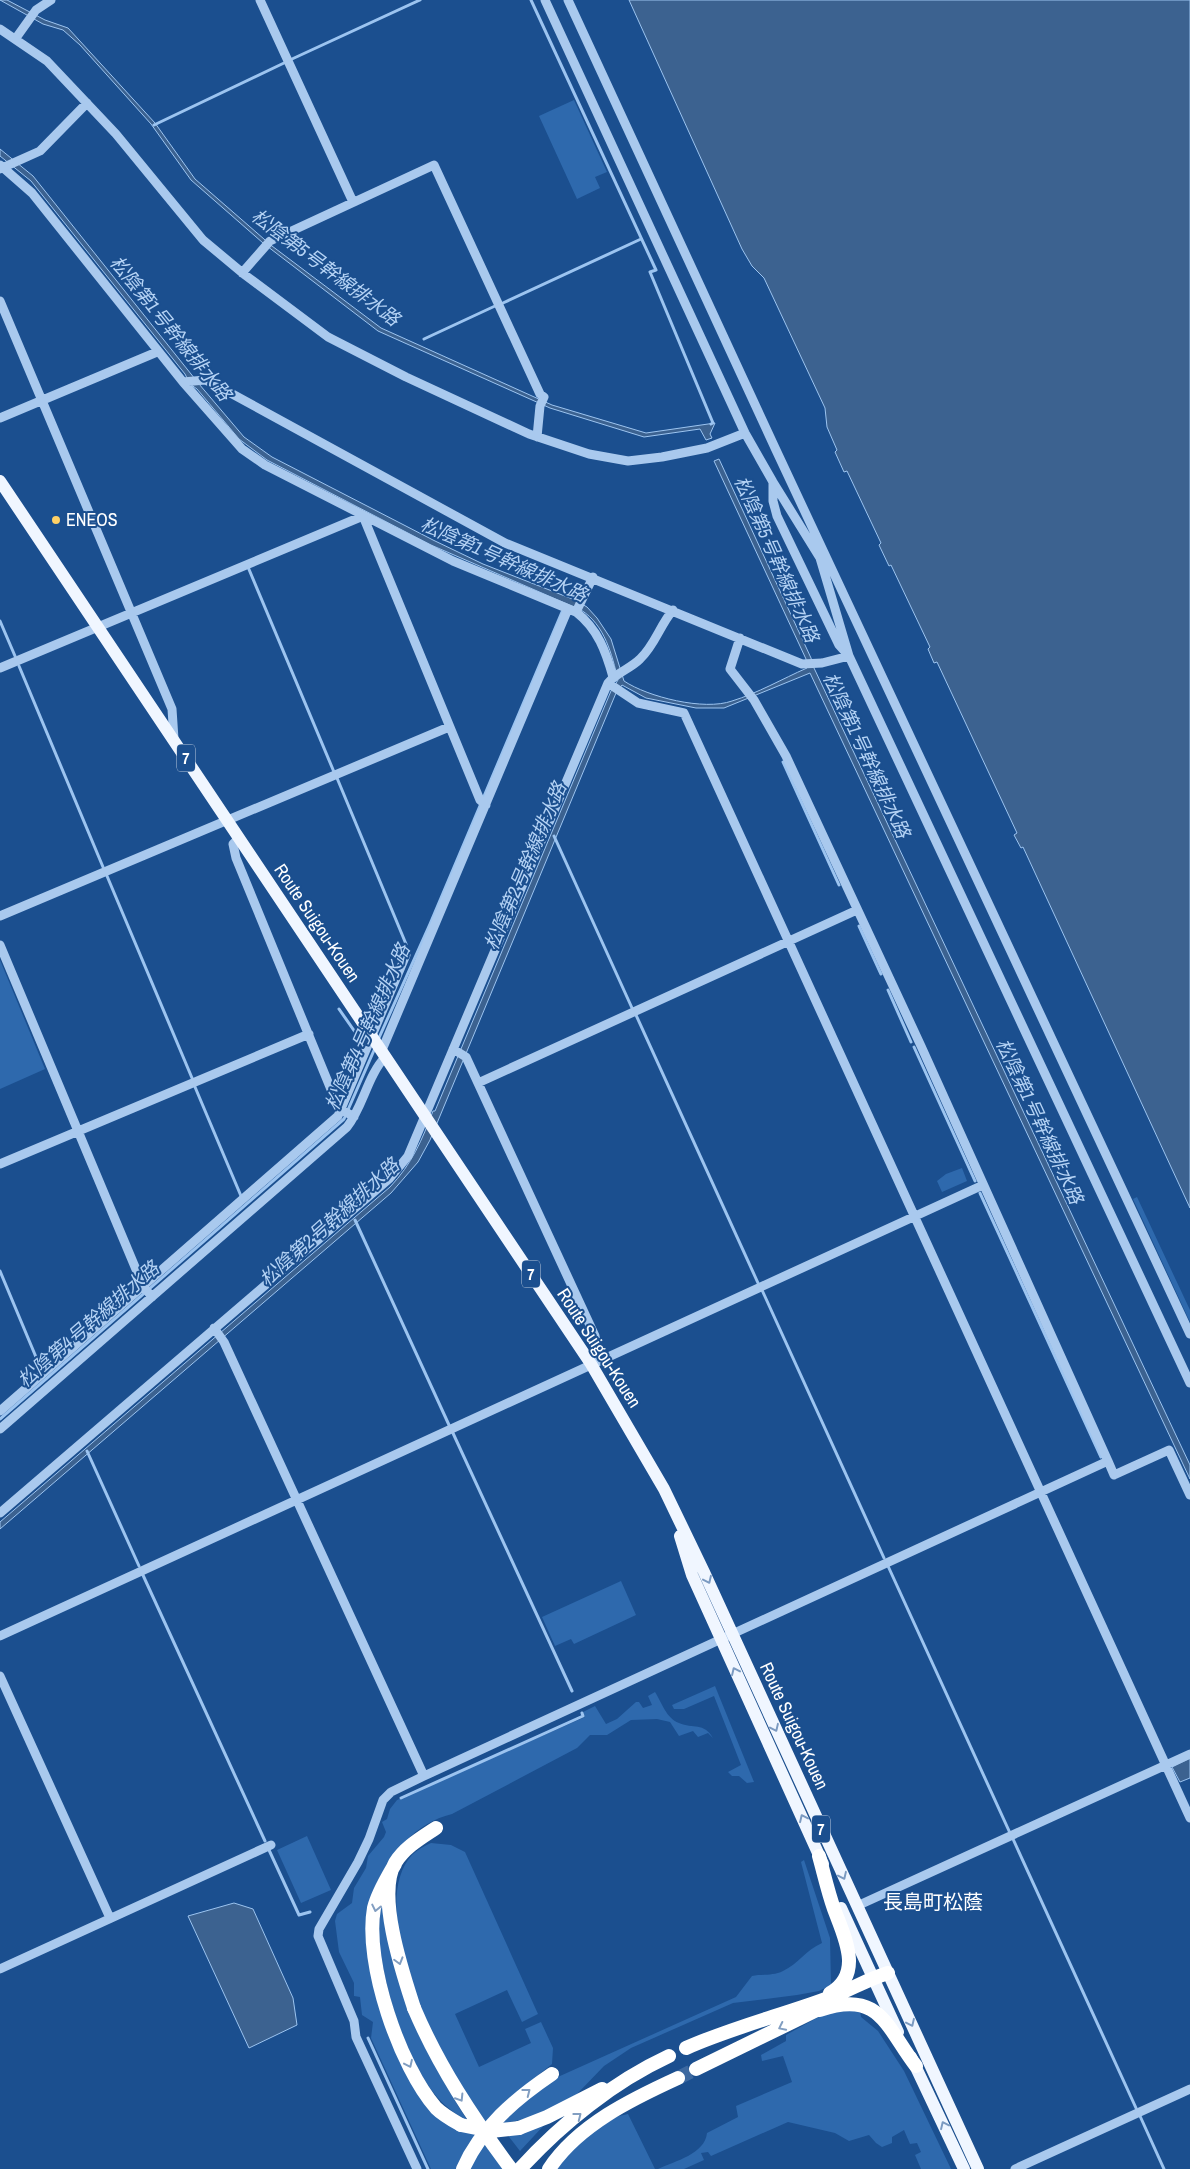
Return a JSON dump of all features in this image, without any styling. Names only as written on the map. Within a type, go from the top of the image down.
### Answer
[{"type":"highway","points":[[436,1828],[413,1842],[395,1864],[381,1888],[374,1908],[373,1943],[380,1984],[400,2043],[420,2085],[437,2109],[461,2125],[491,2131],[519,2128],[547,2117],[669,2056]]},
{"type":"highway","points":[[806,2010],[841,1984],[849,1967],[848,1946],[834,1908],[819,1856]]},
{"type":"highway","points":[[395,1864],[390,1887],[391,1928],[398,1958],[414,2008],[445,2074],[464,2106],[511,2169]]},
{"type":"highway","points":[[696,2070],[806,2010],[888,1973]]},
{"type":"highway","points":[[686,2048],[708,2038],[806,2010],[840,2004],[860,2004],[869,2007],[884,2020],[916,2066]]},
{"type":"highway","points":[[520,2169],[585,2110],[649,2065]]},
{"type":"highway","points":[[463,2169],[492,2123],[510,2105],[552,2074]]},
{"type":"highway","points":[[549,2169],[564,2149],[594,2124],[657,2087],[678,2078]]},
{"type":"highway","points":[[525,2169],[541,2148]]},
{"type":"main road","name":"Route Suigou-Kouen","points":[[0,481],[383,1052],[595,1362],[664,1489],[872,1980],[916,2066],[964,2169]]},
{"type":"main road","name":"Route Suigou-Kouen","points":[[726,1636],[857,1906],[978,2169]]},
{"type":"street","points":[[16,38],[31,17],[51,0]]},
{"type":"street","points":[[260,0],[353,202]]},
{"type":"street","points":[[545,0],[745,432],[772,482],[823,556],[849,656],[1190,1383]]},
{"type":"street","points":[[568,0],[823,556],[1190,1334]]},
{"type":"street","points":[[0,29],[16,38],[47,61],[116,134],[198,234],[242,273],[328,338],[406,377],[537,437],[589,454],[628,460],[707,448],[745,432]]},
{"type":"street","points":[[87,103],[40,151],[3,166],[32,193],[157,352],[242,449],[254,458],[363,516],[453,561],[576,608],[592,627],[602,643],[612,680],[620,691],[638,703],[684,714],[1190,1818]]},
{"type":"street","points":[[242,273],[270,241],[434,165],[540,394],[544,397],[541,403],[537,437]]},
{"type":"street","points":[[0,300],[172,709],[175,720],[174,739]]},
{"type":"street","points":[[0,418],[157,352]]},
{"type":"street","points":[[184,382],[202,381],[214,384],[505,543],[594,577],[804,664],[849,656]]},
{"type":"street","points":[[772,482],[773,501],[777,516],[839,645],[849,656]]},
{"type":"street","points":[[0,668],[363,516]]},
{"type":"street","points":[[363,516],[449,727],[483,803]]},
{"type":"street","points":[[0,1411],[347,1128],[383,1052],[483,803],[576,608],[594,577]]},
{"type":"street","points":[[0,1513],[390,1178],[408,1156],[430,1121],[455,1050],[612,680],[622,670],[639,660],[652,646],[668,616],[674,610]]},
{"type":"street","points":[[740,638],[730,669],[748,690],[779,746],[786,755],[1114,1475],[1169,1450],[1190,1495]]},
{"type":"street","points":[[0,916],[449,727]]},
{"type":"street","points":[[239,838],[233,844],[236,858],[341,1110],[353,1116]]},
{"type":"street","points":[[478,1083],[857,910]]},
{"type":"street","points":[[0,946],[76,1132],[147,1291]]},
{"type":"street","points":[[0,1429],[338,1116],[406,955]]},
{"type":"street","points":[[0,1164],[309,1034]]},
{"type":"street","points":[[455,1050],[466,1057],[595,1336],[595,1362]]},
{"type":"street","points":[[0,1636],[295,1499],[983,1185]]},
{"type":"street","points":[[215,1330],[222,1339],[424,1776]]},
{"type":"street","points":[[417,2169],[356,2037],[354,2021],[320,1942],[319,1929],[358,1862],[369,1839],[383,1800],[391,1792],[424,1776],[1108,1461]]},
{"type":"street","points":[[0,1676],[110,1918]]},
{"type":"street","points":[[857,1906],[1190,1754]]},
{"type":"street","points":[[0,1969],[271,1845]]},
{"type":"street","points":[[1015,2169],[1190,2089]]},
{"type":"shaded area","points":[[0,0],[7,0],[45,20],[68,28],[155,123],[195,179],[272,246],[381,328],[552,405],[646,433],[715,423],[710,434],[712,438],[706,440],[700,429],[644,437],[550,408],[378,331],[263,243],[191,180],[151,124],[80,45],[63,30],[43,24]]},
{"type":"shaded area","points":[[629,0],[1190,0],[1190,1208],[1023,847],[1021,848],[1014,835],[1017,833],[937,662],[934,663],[928,649],[930,647],[891,565],[889,566],[879,545],[881,543],[847,471],[844,472],[827,427],[825,408],[764,278],[752,266],[742,249]]},
{"type":"shaded area","points":[[574,100],[607,172],[595,177],[600,188],[577,199],[539,116]]},
{"type":"shaded area","points":[[0,149],[33,176],[199,384],[244,437],[272,457],[433,540],[483,564],[575,600],[587,607],[611,639],[624,681],[647,692],[676,701],[720,704],[732,701],[761,690],[807,668],[806,659],[714,461],[719,459],[814,668],[1190,1465],[1190,1479],[810,673],[724,708],[696,708],[646,698],[622,685],[616,693],[430,1140],[418,1162],[391,1193],[0,1529],[0,1522],[390,1187],[404,1170],[420,1142],[433,1111],[435,1111],[611,691],[618,680],[610,651],[602,632],[589,616],[581,610],[431,545],[267,460],[239,439],[197,389],[190,384],[185,374],[31,181],[0,156]]},
{"type":"shaded area","points":[[0,960],[45,1069],[0,1089]]},
{"type":"shaded area","points":[[962,1168],[967,1181],[942,1192],[937,1181],[946,1174]]},
{"type":"shaded area","points":[[1137,1197],[1190,1310],[1190,1322],[1133,1199]]},
{"type":"shaded area","points":[[621,1581],[636,1615],[574,1644],[571,1639],[555,1646],[542,1617]]},
{"type":"shaded area","points":[[715,1686],[754,1782],[747,1783],[739,1776],[732,1776],[728,1772],[741,1765],[714,1696],[684,1709],[674,1709],[672,1705]]},
{"type":"shaded area","points":[[655,1692],[671,1718],[684,1725],[702,1728],[710,1733],[713,1738],[708,1733],[698,1737],[693,1731],[679,1736],[670,1722],[657,1719],[631,1720],[607,1735],[590,1735],[577,1748],[415,1832],[388,1863],[375,1887],[388,2028],[456,2128],[476,2135],[457,2169],[431,2169],[371,2038],[373,2022],[362,2015],[360,1997],[354,1996],[354,1983],[339,1952],[335,1921],[337,1914],[352,1903],[354,1888],[366,1868],[368,1856],[386,1832],[382,1822],[387,1819],[390,1809],[397,1800],[585,1717],[583,1712],[595,1706],[606,1724],[617,1719],[636,1702],[639,1702],[643,1708],[652,1705],[648,1696]]},
{"type":"shaded area","points":[[1190,1758],[1190,1778],[1180,1782],[1172,1767]]},
{"type":"shaded area","points":[[307,1836],[331,1890],[301,1903],[277,1850]]},
{"type":"shaded area","points":[[431,1843],[451,1845],[465,1852],[538,2014],[522,2022],[507,1990],[455,2014],[479,2067],[531,2043],[525,2029],[541,2022],[553,2048],[552,2064],[507,2100],[484,2123],[454,2078],[430,2030],[407,1967],[399,1934],[396,1903],[400,1876],[412,1855]]},
{"type":"shaded area","points":[[804,1860],[830,1938],[831,1985],[819,1991],[733,2003],[631,2048],[604,2066],[577,2094],[564,2102],[526,2119],[499,2124],[544,2086],[560,2076],[736,1997],[752,1976],[779,1973],[822,1943],[801,1862]]},
{"type":"shaded area","points":[[234,1903],[253,1909],[293,1998],[297,2025],[249,2048],[188,1916]]},
{"type":"shaded area","points":[[382,1903],[384,1903],[394,1963],[412,2017],[436,2068],[467,2120],[451,2110],[437,2097],[413,2058],[402,2032],[392,2004],[380,1949],[379,1924]]},
{"type":"shaded area","points":[[831,2010],[860,2011],[861,2017],[878,2031],[904,2071],[951,2169],[921,2169],[915,2155],[921,2152],[917,2143],[910,2144],[904,2130],[892,2137],[892,2143],[882,2147],[869,2135],[849,2141],[835,2133],[788,2122],[711,2156],[708,2152],[701,2153],[704,2160],[684,2169],[658,2169],[695,2152],[705,2140],[707,2133],[738,2117],[736,2106],[792,2082],[783,2056],[762,2061],[761,2055],[786,2041],[786,2035]]},
{"type":"shaded area","points":[[628,2114],[655,2169],[553,2169],[559,2161],[606,2119]]},
{"type":"shaded area","points":[[547,2122],[520,2151],[506,2133]]},
{"type":"shaded area","points":[[484,2142],[504,2169],[468,2169]]},
{"type":"waterway","points":[[292,59],[420,0]]},
{"type":"waterway","name":"松陰第5号幹線排水路","points":[[531,0],[656,270],[650,272],[713,423],[711,424]]},
{"type":"waterway","points":[[154,125],[284,63]]},
{"type":"waterway","points":[[503,303],[641,239]]},
{"type":"waterway","points":[[424,339],[495,306]]},
{"type":"waterway","points":[[248,567],[334,772]]},
{"type":"waterway","name":"松陰第4号幹線排水路","points":[[378,1040],[430,924],[562,612]]},
{"type":"waterway","points":[[0,621],[15,656]]},
{"type":"waterway","points":[[19,666],[103,867]]},
{"type":"waterway","points":[[783,762],[839,885]]},
{"type":"waterway","points":[[337,778],[406,944]]},
{"type":"waterway","name":"松陰第2号幹線排水路","points":[[554,836],[632,1008]]},
{"type":"waterway","points":[[107,876],[192,1078]]},
{"type":"waterway","points":[[859,926],[881,974]]},
{"type":"waterway","points":[[888,990],[911,1042]]},
{"type":"waterway","points":[[339,1009],[362,1042]]},
{"type":"waterway","points":[[636,1015],[758,1283]]},
{"type":"waterway","points":[[914,1047],[975,1181]]},
{"type":"waterway","name":"松陰第4号幹線排水路","points":[[0,1419],[344,1119],[375,1048]]},
{"type":"waterway","points":[[195,1087],[241,1196]]},
{"type":"waterway","points":[[980,1193],[1101,1457]]},
{"type":"waterway","name":"松陰第2号幹線排水路","points":[[355,1220],[449,1425]]},
{"type":"waterway","points":[[0,1271],[41,1369]]},
{"type":"waterway","points":[[762,1290],[884,1558]]},
{"type":"waterway","points":[[452,1431],[572,1691]]},
{"type":"waterway","points":[[87,1451],[139,1566]]},
{"type":"waterway","points":[[888,1566],[1010,1833]]},
{"type":"waterway","points":[[142,1573],[265,1841]]},
{"type":"waterway","points":[[401,1798],[583,1716],[582,1713]]},
{"type":"waterway","points":[[1013,1839],[1136,2108]]},
{"type":"waterway","points":[[269,1850],[299,1915],[310,1912]]},
{"type":"waterway","points":[[368,2038],[428,2169]]},
{"type":"waterway","points":[[1140,2116],[1164,2169]]},
{"type":"tunnel","points":[[678,2078],[696,2069]]},
{"type":"place","name":"ENEOS","points":[[56,520]]},
{"type":"district","name":"長島町松蔭","points":[[933,1902]]},
{"type":"water label","name":"松陰第1号幹線排水路","points":[[171,328]]},
{"type":"water label","name":"松陰第1号幹線排水路","points":[[504,559]]},
{"type":"water label","name":"松陰第1号幹線排水路","points":[[867,755]]},
{"type":"water label","name":"松陰第1号幹線排水路","points":[[1040,1121]]}]
